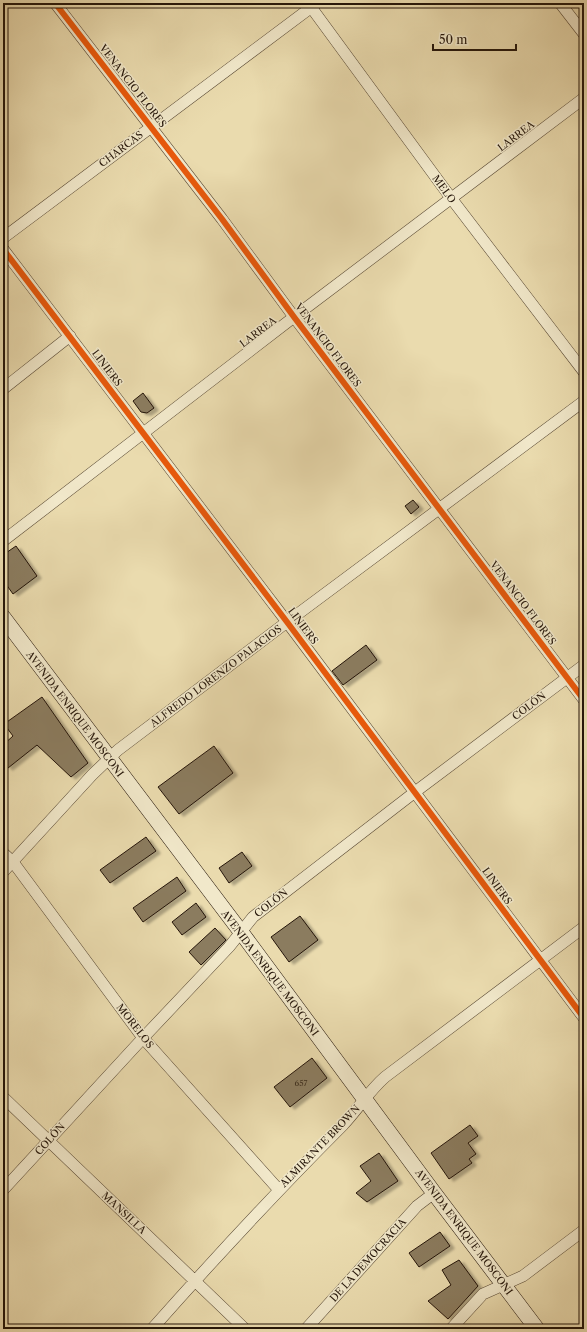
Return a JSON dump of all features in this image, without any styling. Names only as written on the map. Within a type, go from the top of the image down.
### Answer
[{"type":"main road","name":"AVENIDA ENRIQUE MOSCONI","points":[[3,617],[108,758],[241,932],[434,1193],[537,1329]]},
{"type":"street","name":"VENANCIO FLORES","points":[[55,3],[222,219],[294,317],[584,700]]},
{"type":"street","points":[[560,3],[584,34]]},
{"type":"street","name":"CHARCAS","points":[[3,238],[312,4]]},
{"type":"street","name":"MELO","points":[[312,4],[451,198],[584,372]]},
{"type":"street","name":"LARREA","points":[[3,541],[143,432],[584,98]]},
{"type":"street","name":"LINIERS","points":[[3,249],[287,622],[584,1018]]},
{"type":"street","points":[[3,389],[70,336]]},
{"type":"street","name":"ALFREDO LORENZO PALACIOS","points":[[3,872],[108,758],[287,622],[584,401]]},
{"type":"street","name":"COLÓN","points":[[3,1190],[229,947],[253,918],[415,792],[584,665]]},
{"type":"street","name":"MORELOS","points":[[3,853],[13,862],[143,1038],[279,1190]]},
{"type":"street","name":"ALMIRANTE BROWN","points":[[152,1329],[195,1280],[279,1190],[352,1116],[364,1099],[385,1076],[584,927]]},
{"type":"street","name":"MANSILLA","points":[[3,1097],[245,1329]]},
{"type":"street","name":"DE LA DEMOCRACIA","points":[[306,1329],[417,1206],[434,1193]]},
{"type":"street","points":[[451,1329],[483,1294],[523,1276],[584,1230]]},
{"type":"building","points":[[143,393],[154,408],[147,413],[141,412],[133,401]]},
{"type":"building","points":[[413,500],[419,507],[411,514],[405,506]]},
{"type":"building","points":[[16,546],[37,576],[13,594],[3,580],[3,555]]},
{"type":"building","points":[[366,645],[377,660],[343,685],[332,671]]},
{"type":"building","points":[[42,697],[88,763],[71,777],[37,745],[8,768],[3,762],[3,745],[13,736],[4,724]]},
{"type":"building","points":[[214,746],[233,773],[179,814],[158,787]]},
{"type":"building","points":[[146,837],[156,851],[110,883],[100,870]]},
{"type":"building","points":[[242,852],[252,866],[229,883],[219,868]]},
{"type":"building","points":[[177,877],[186,891],[143,922],[133,908]]},
{"type":"building","points":[[196,903],[206,917],[182,935],[172,922]]},
{"type":"building","points":[[300,916],[318,940],[289,962],[271,937]]},
{"type":"building","points":[[215,928],[226,940],[201,965],[189,952]]},
{"type":"building","points":[[312,1058],[327,1078],[290,1107],[274,1087]]},
{"type":"building","points":[[470,1125],[478,1136],[468,1143],[476,1154],[469,1159],[472,1163],[449,1179],[431,1153]]},
{"type":"building","points":[[379,1153],[398,1181],[367,1202],[356,1193],[371,1181],[360,1166]]},
{"type":"building","points":[[440,1232],[450,1246],[419,1267],[409,1253]]},
{"type":"building","points":[[459,1260],[478,1286],[448,1319],[428,1301],[451,1285],[442,1270]]},
{"type":"cycle path","points":[[55,3],[222,219],[294,317],[584,700]]},
{"type":"cycle path","points":[[3,249],[287,622],[584,1018]]}]
